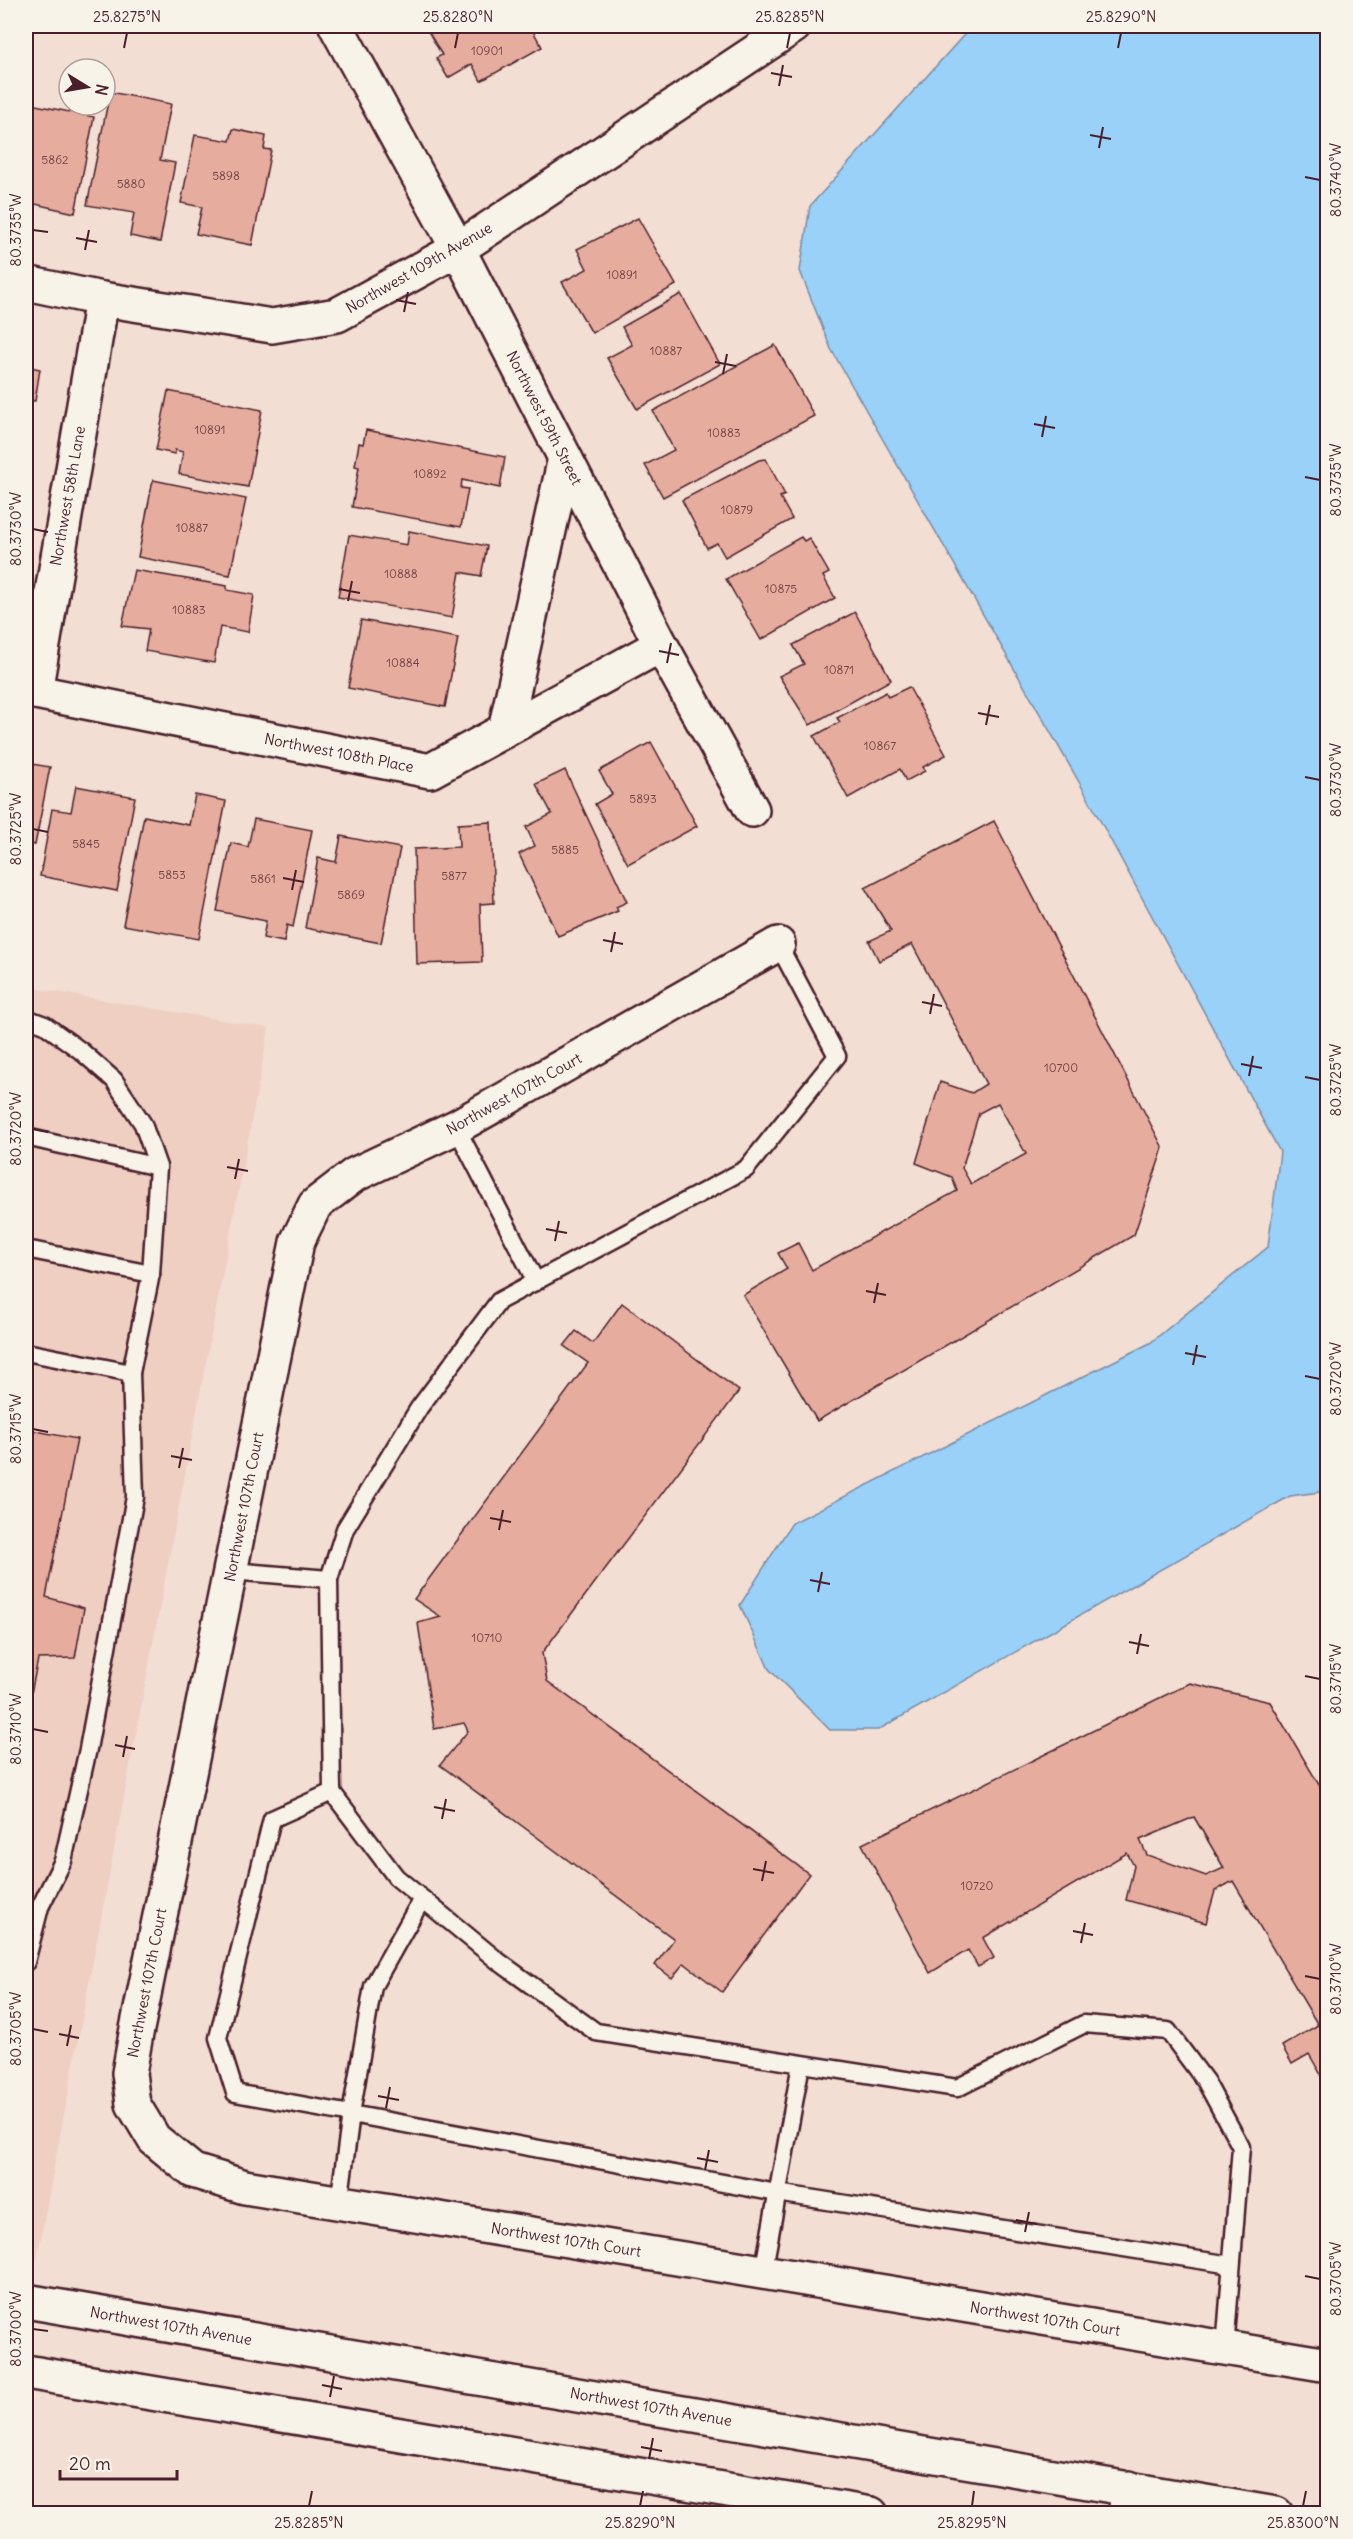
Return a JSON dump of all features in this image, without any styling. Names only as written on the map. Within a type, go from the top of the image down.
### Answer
[{"type":"street","name":"Northwest 59th Street","points":[[336,26],[458,249],[661,645],[752,810]]},
{"type":"street","name":"Northwest 109th Avenue","points":[[26,283],[102,299],[272,326],[336,315],[458,249],[794,26]]},
{"type":"street","name":"Northwest 58th Lane","points":[[30,691],[102,299]]},
{"type":"street","points":[[505,730],[565,458]]},
{"type":"street","name":"Northwest 108th Place","points":[[30,691],[430,771],[661,645]]},
{"type":"street","name":"Northwest 107th Court","points":[[778,944],[456,1128],[354,1175],[315,1206],[297,1242],[136,2034],[129,2073],[133,2104],[154,2139],[193,2171],[245,2187],[1328,2366]]},
{"type":"street","name":"Northwest 107th Avenue","points":[[26,2301],[1127,2501],[1275,2514]]},
{"type":"street","points":[[26,2372],[871,2514]]},
{"type":"lane","points":[[778,944],[837,1056],[746,1169],[499,1301],[419,1408],[345,1529],[329,1579],[332,1792],[396,1877],[498,1961],[596,2032],[957,2088],[1084,2024],[1168,2031],[1206,2082],[1241,2147],[1225,2349]]},
{"type":"lane","points":[[26,1018],[45,1025],[81,1051],[114,1080],[143,1124],[158,1167],[152,1274],[131,1373],[135,1497],[88,1749],[63,1861],[40,1907],[26,1962]]},
{"type":"lane","points":[[456,1128],[536,1282]]},
{"type":"lane","points":[[26,1137],[158,1167]]},
{"type":"lane","points":[[26,1250],[152,1274]]},
{"type":"lane","points":[[26,1352],[131,1373]]},
{"type":"lane","points":[[231,1571],[329,1579]]},
{"type":"lane","points":[[332,1792],[272,1819],[218,2038],[235,2092],[777,2193],[1230,2265]]},
{"type":"lane","points":[[339,2203],[351,2114],[373,1986],[422,1899]]},
{"type":"lane","points":[[763,2273],[801,2064]]},
{"type":"shaded area","points":[[26,987],[269,1028],[35,2268],[26,2266]]},
{"type":"water","points":[[972,26],[1327,26],[1327,1491],[1290,1496],[878,1730],[830,1730],[769,1669],[740,1605],[792,1523],[1150,1343],[1268,1247],[1280,1152],[1083,789],[831,349],[800,271],[810,206]]},
{"type":"building","points":[[425,26],[530,26],[542,47],[481,81],[472,64],[448,78],[436,58],[442,55]]},
{"type":"building","points":[[117,93],[171,104],[160,160],[175,163],[160,242],[130,236],[134,213],[87,205],[105,117],[117,117]]},
{"type":"building","points":[[26,103],[57,109],[57,117],[94,117],[75,213],[26,202]]},
{"type":"building","points":[[233,129],[266,136],[264,149],[271,150],[252,245],[196,234],[202,207],[181,203],[195,135],[230,141]]},
{"type":"building","points":[[638,218],[676,285],[592,333],[562,282],[587,269],[577,249]]},
{"type":"building","points":[[681,294],[720,364],[637,409],[607,358],[632,345],[622,327]]},
{"type":"building","points":[[775,345],[814,416],[663,497],[645,465],[674,450],[653,411]]},
{"type":"building","points":[[26,366],[40,369],[35,401],[26,400]]},
{"type":"building","points":[[168,391],[262,410],[248,487],[179,474],[183,452],[175,450],[175,454],[156,450]]},
{"type":"building","points":[[366,430],[505,457],[500,488],[462,480],[461,488],[468,489],[461,527],[352,507],[359,467],[355,466],[359,443],[363,444]]},
{"type":"building","points":[[766,459],[785,495],[780,497],[792,519],[725,557],[717,543],[707,548],[682,500],[759,460]]},
{"type":"building","points":[[153,480],[246,499],[230,575],[138,557]]},
{"type":"building","points":[[409,531],[487,546],[481,576],[460,572],[452,618],[338,597],[349,535],[407,545]]},
{"type":"building","points":[[801,537],[804,541],[809,538],[829,573],[823,576],[835,598],[761,640],[726,579]]},
{"type":"building","points":[[134,570],[227,586],[227,590],[254,595],[248,632],[220,627],[214,663],[145,651],[149,629],[122,626]]},
{"type":"building","points":[[855,612],[891,680],[810,725],[779,676],[804,664],[793,645]]},
{"type":"building","points":[[361,620],[458,638],[445,707],[348,688]]},
{"type":"building","points":[[909,687],[946,755],[923,767],[925,771],[906,781],[900,769],[848,798],[814,736],[840,722],[837,718],[886,692],[888,697]]},
{"type":"building","points":[[651,742],[697,826],[628,864],[595,804],[612,794],[599,771]]},
{"type":"building","points":[[26,763],[50,767],[35,845],[26,843]]},
{"type":"building","points":[[565,770],[627,902],[616,907],[618,911],[558,936],[519,854],[535,846],[526,827],[552,814],[536,784]]},
{"type":"building","points":[[76,786],[135,797],[117,891],[40,876],[52,809],[71,812]]},
{"type":"building","points":[[195,795],[226,801],[199,939],[123,925],[144,816],[189,825]]},
{"type":"building","points":[[254,819],[312,830],[293,927],[287,925],[284,942],[263,938],[266,921],[217,911],[231,843],[248,847]]},
{"type":"building","points":[[994,821],[1163,1148],[1134,1235],[817,1421],[743,1295],[787,1269],[778,1253],[798,1243],[812,1270],[957,1191],[952,1177],[916,1163],[940,1082],[972,1093],[986,1084],[912,944],[879,961],[869,941],[891,931],[865,888]],"holes":[[[998,1103],[1026,1154],[971,1184],[962,1168],[979,1113]]]},
{"type":"building","points":[[491,822],[494,903],[480,904],[482,962],[417,964],[414,849],[459,847],[458,824]]},
{"type":"building","points":[[341,836],[400,848],[381,943],[305,928],[318,858],[336,862]]},
{"type":"building","points":[[622,1303],[739,1391],[542,1653],[547,1681],[809,1874],[722,1992],[684,1963],[672,1978],[655,1965],[674,1939],[440,1765],[468,1731],[464,1723],[434,1729],[418,1623],[441,1617],[414,1599],[588,1363],[564,1346],[576,1331],[593,1343]]},
{"type":"building","points":[[26,1429],[77,1439],[46,1597],[84,1608],[75,1658],[38,1659],[26,1718]]},
{"type":"building","points":[[1190,1683],[1270,1702],[1328,1800],[1328,2087],[1309,2054],[1292,2064],[1282,2046],[1318,2025],[1233,1881],[1215,1891],[1206,1923],[1126,1900],[1134,1866],[1127,1853],[983,1938],[994,1958],[978,1967],[968,1950],[930,1973],[862,1844]],"holes":[[[1194,1817],[1224,1868],[1206,1876],[1147,1855],[1140,1840]]]}]
